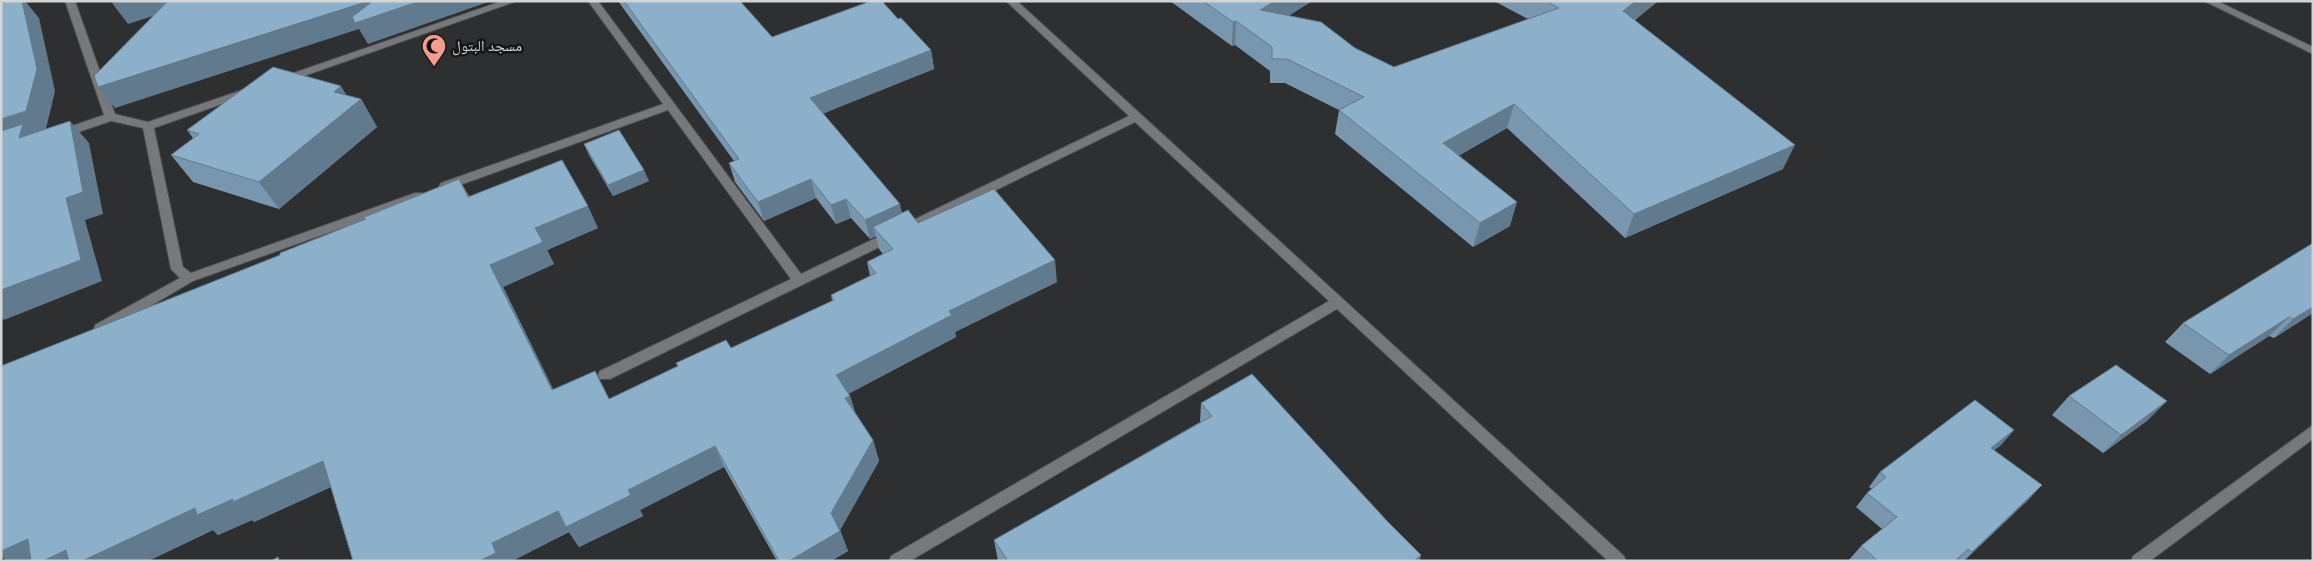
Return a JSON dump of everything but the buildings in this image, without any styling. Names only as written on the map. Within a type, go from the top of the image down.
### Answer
[{"type":"street","points":[[70,1],[110,117]]},
{"type":"street","points":[[47,138],[110,117],[148,126],[512,1]]},
{"type":"street","points":[[593,1],[799,280]]},
{"type":"street","points":[[1010,1],[1619,561]]},
{"type":"street","points":[[2209,1],[2313,51]]},
{"type":"street","points":[[91,334],[189,278],[669,106]]},
{"type":"street","points":[[605,375],[1136,117]]},
{"type":"street","points":[[148,126],[177,269],[189,278]]},
{"type":"street","points":[[896,561],[1338,302]]},
{"type":"street","points":[[2138,561],[2313,431]]},
{"type":"place","name":"مسجد البتول","points":[[434,67]]}]
